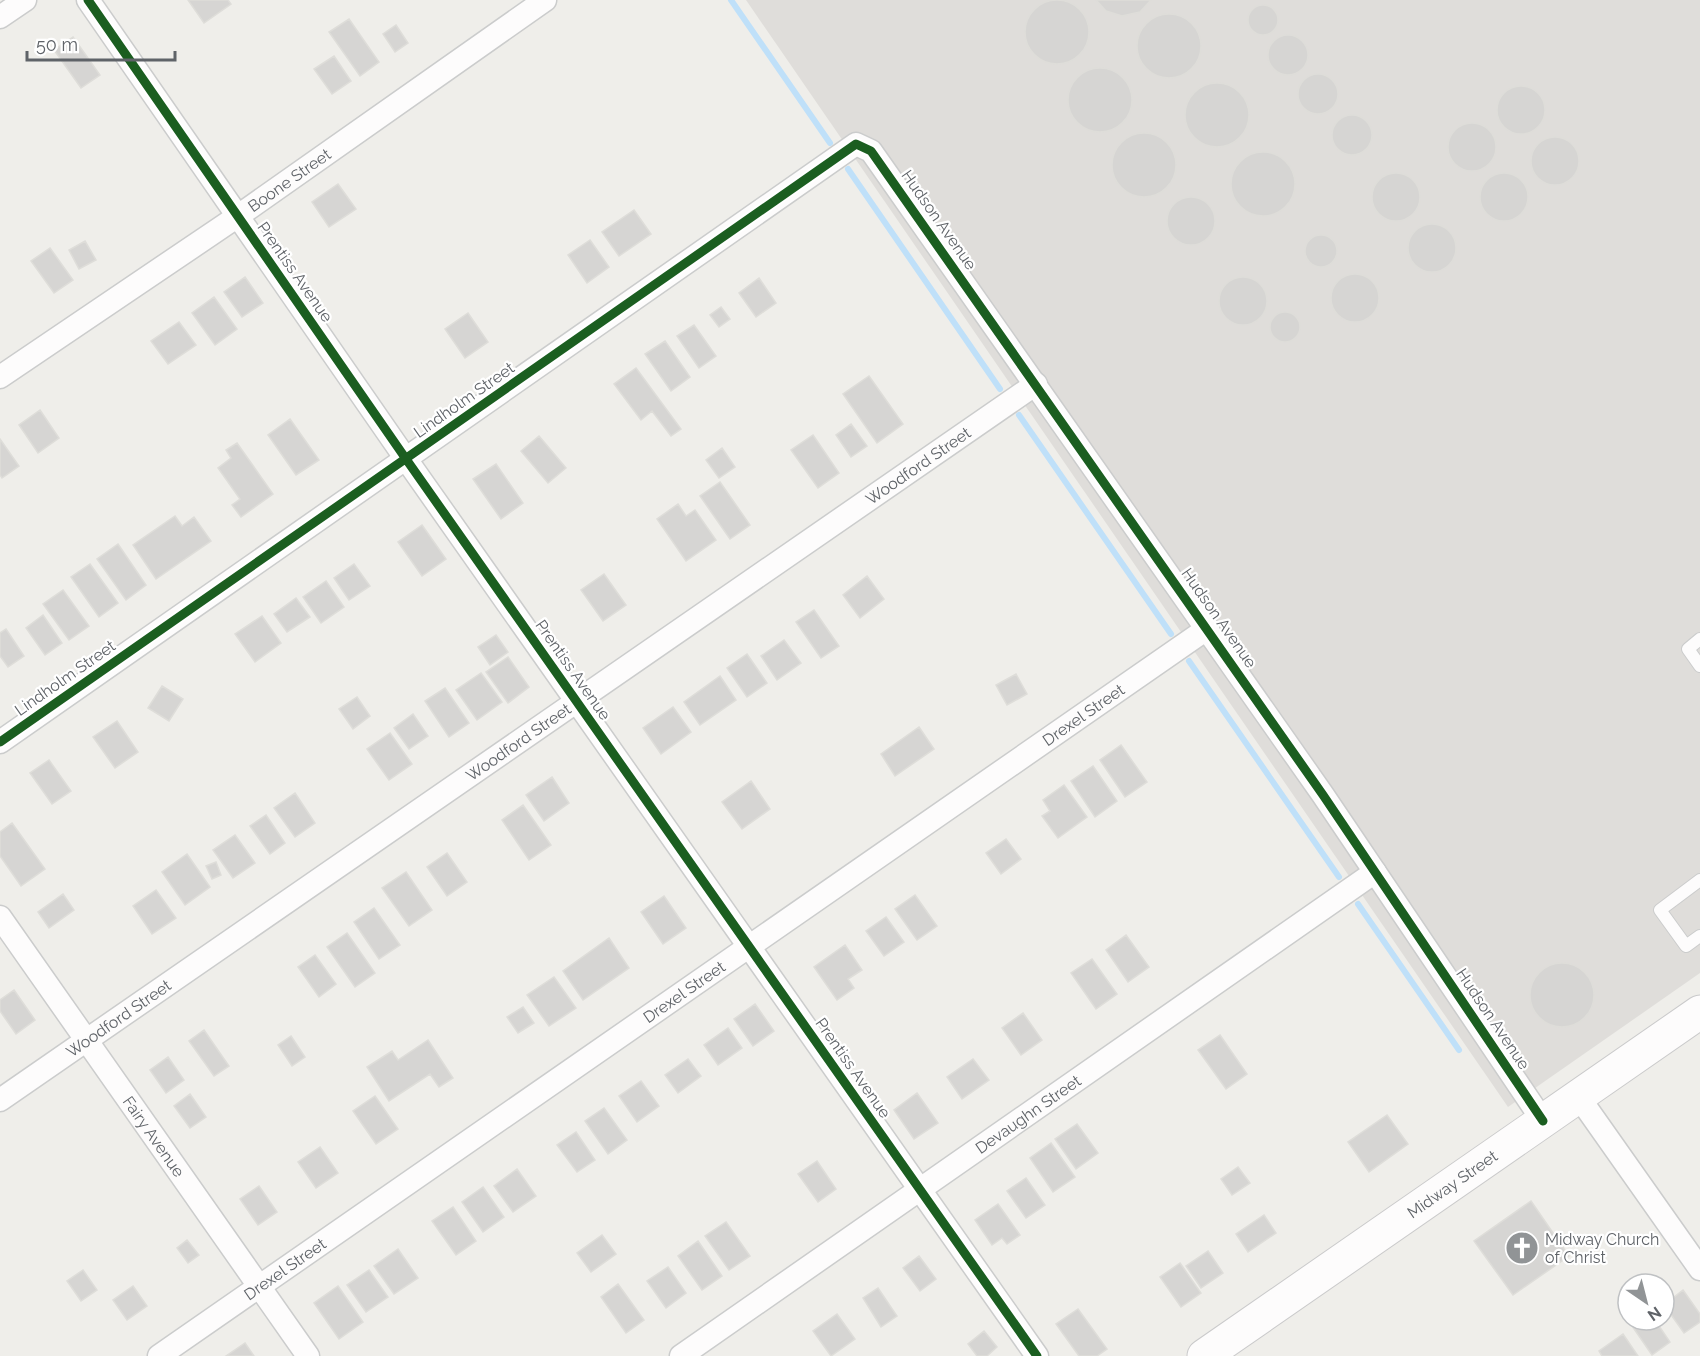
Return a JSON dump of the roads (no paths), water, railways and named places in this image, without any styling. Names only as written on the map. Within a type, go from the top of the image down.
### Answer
[{"type":"street","points":[[0,17],[25,0]]},
{"type":"street","name":"Prentiss Avenue","points":[[88,0],[406,459],[1037,1356]]},
{"type":"street","name":"Boone Street","points":[[0,377],[238,216],[545,0]]},
{"type":"street","name":"Hudson Avenue","points":[[856,144],[871,151],[1208,628],[1376,872],[1543,1121]]},
{"type":"street","name":"Lindholm Street","points":[[0,742],[856,144]]},
{"type":"street","name":"Woodford Street","points":[[0,1100],[1036,384]]},
{"type":"street","name":"Drexel Street","points":[[159,1356],[1208,628]]},
{"type":"street","name":"Devaughn Street","points":[[681,1356],[1376,872]]},
{"type":"street","name":"Fairy Avenue","points":[[0,917],[308,1356]]},
{"type":"street","name":"Midway Street","points":[[1204,1356],[1700,1012]]},
{"type":"street","points":[[1578,1096],[1700,1269]]},
{"type":"lane","points":[[1700,639],[1688,649],[1700,666]]},
{"type":"lane","points":[[1700,880],[1660,910],[1686,946],[1700,936]]},
{"type":"waterway","points":[[731,0],[830,143]]},
{"type":"waterway","points":[[848,169],[1000,389]]},
{"type":"waterway","points":[[1019,415],[1171,634]]},
{"type":"waterway","points":[[1189,661],[1339,877]]},
{"type":"waterway","points":[[1358,904],[1459,1050]]},
{"type":"place","name":"Midway Church of Christ","points":[[1522,1248]]}]
